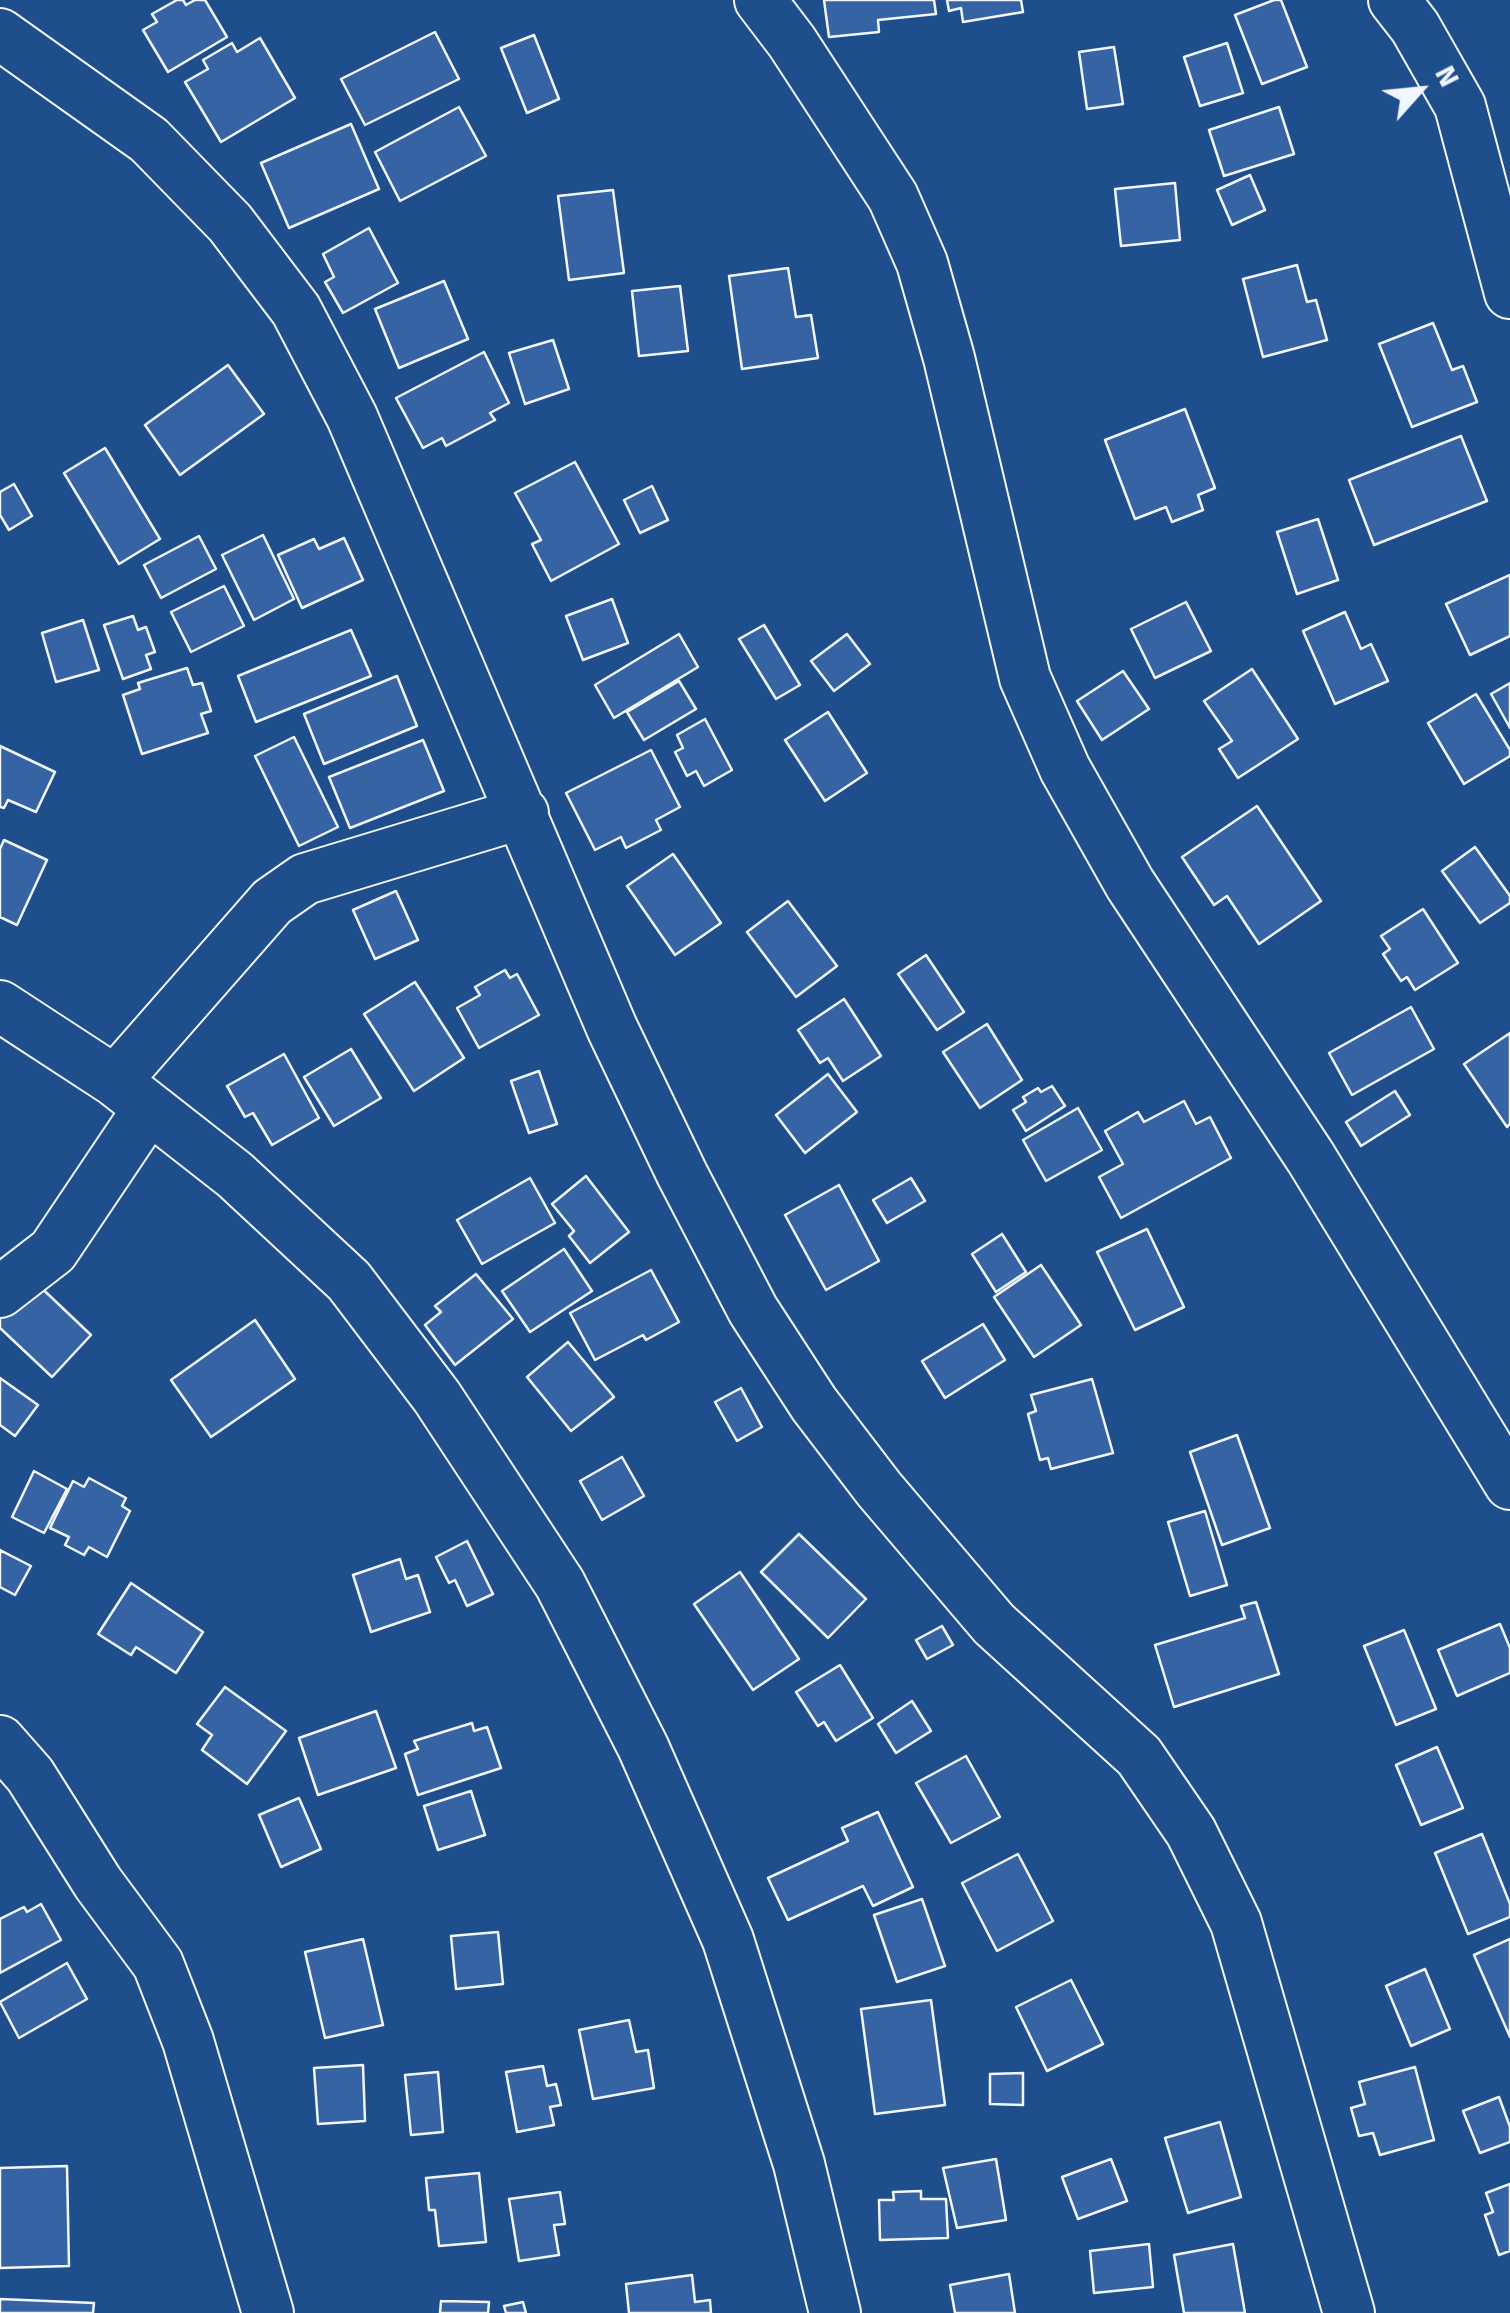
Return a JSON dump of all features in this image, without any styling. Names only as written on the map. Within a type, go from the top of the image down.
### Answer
[{"type":"street","points":[[760,0],[792,42],[893,197],[922,263],[949,358],[1025,678],[1064,769],[1130,884],[1312,1158],[1510,1484]]},
{"type":"street","points":[[1394,0],[1415,28],[1460,106],[1510,292]]},
{"type":"street","points":[[0,34],[149,140],[230,224],[296,310],[352,417],[612,1028],[753,1310],[804,1389],[879,1489],[994,1624],[1139,1756],[1191,1832],[1236,1923],[1349,2313]]},
{"type":"street","points":[[0,1292],[53,1251],[132,1094],[272,902],[305,879],[523,813]]},
{"type":"street","points":[[0,1006],[132,1094],[235,1175],[349,1281],[437,1397],[560,1584],[643,1747],[728,1940],[799,2164],[835,2313]]},
{"type":"street","points":[[0,1741],[30,1775],[98,1883],[158,1964],[188,2041],[268,2313]]},
{"type":"building","points":[[177,0],[186,5],[205,0],[227,37],[168,72],[143,30],[157,22],[152,14]]},
{"type":"building","points":[[824,0],[934,0],[936,14],[878,20],[879,32],[829,37]]},
{"type":"building","points":[[947,0],[1021,0],[1023,12],[963,22],[961,8],[949,11]]},
{"type":"building","points":[[1281,0],[1307,67],[1262,84],[1235,15]]},
{"type":"building","points":[[435,32],[459,79],[365,125],[341,79]]},
{"type":"building","points":[[534,35],[559,99],[527,113],[501,48]]},
{"type":"building","points":[[260,38],[295,98],[221,142],[185,82],[208,69],[203,60],[232,43],[237,52]]},
{"type":"building","points":[[1227,43],[1243,93],[1200,106],[1184,57]]},
{"type":"building","points":[[1114,47],[1123,104],[1087,109],[1079,52]]},
{"type":"building","points":[[459,107],[486,156],[400,201],[375,152]]},
{"type":"building","points":[[1279,107],[1294,154],[1224,176],[1209,130]]},
{"type":"building","points":[[351,124],[379,189],[289,228],[261,163]]},
{"type":"building","points":[[1250,175],[1265,210],[1232,225],[1217,190]]},
{"type":"building","points":[[1175,183],[1180,240],[1121,246],[1115,189]]},
{"type":"building","points":[[613,190],[624,273],[569,280],[558,196]]},
{"type":"building","points":[[369,228],[398,283],[343,313],[325,282],[334,277],[323,254]]},
{"type":"building","points":[[1297,265],[1307,302],[1316,300],[1327,340],[1263,357],[1243,279]]},
{"type":"building","points":[[788,268],[796,317],[811,315],[818,358],[742,369],[729,276]]},
{"type":"building","points":[[444,281],[468,339],[399,368],[375,309]]},
{"type":"building","points":[[680,286],[688,351],[639,356],[632,291]]},
{"type":"building","points":[[1433,323],[1452,370],[1463,366],[1477,402],[1412,427],[1379,344]]},
{"type":"building","points":[[553,340],[569,389],[525,404],[509,353]]},
{"type":"building","points":[[484,352],[509,403],[490,413],[495,420],[446,446],[442,438],[423,448],[396,398]]},
{"type":"building","points":[[228,365],[264,414],[180,475],[145,425]]},
{"type":"building","points":[[1185,409],[1215,488],[1198,495],[1203,510],[1172,522],[1166,507],[1135,519],[1105,440]]},
{"type":"building","points":[[1461,436],[1487,501],[1374,545],[1349,480]]},
{"type":"building","points":[[105,448],[160,539],[119,564],[64,473]]},
{"type":"building","points":[[575,462],[619,544],[551,581],[532,544],[541,540],[515,493]]},
{"type":"building","points":[[14,484],[32,516],[9,530],[0,515],[0,492]]},
{"type":"building","points":[[652,486],[668,520],[640,533],[624,500]]},
{"type":"building","points":[[1318,519],[1338,580],[1297,594],[1277,532]]},
{"type":"building","points":[[263,535],[294,599],[254,620],[222,555]]},
{"type":"building","points":[[199,536],[216,569],[161,598],[144,565]]},
{"type":"building","points":[[344,538],[363,580],[302,608],[278,555],[314,539],[319,549]]},
{"type":"building","points":[[1510,575],[1510,636],[1470,655],[1446,604]]},
{"type":"building","points":[[224,586],[244,626],[191,652],[171,612]]},
{"type":"building","points":[[612,599],[628,643],[583,660],[566,616]]},
{"type":"building","points":[[1186,602],[1211,651],[1155,678],[1131,629]]},
{"type":"building","points":[[1345,612],[1361,649],[1371,644],[1388,681],[1335,704],[1303,631]]},
{"type":"building","points":[[133,616],[138,630],[146,627],[155,652],[146,655],[151,669],[123,679],[104,625]]},
{"type":"building","points":[[83,620],[99,670],[56,682],[42,633]]},
{"type":"building","points":[[764,625],[800,685],[776,699],[739,639]]},
{"type":"building","points":[[351,630],[371,676],[256,722],[238,676]]},
{"type":"building","points":[[679,634],[698,667],[614,718],[595,685]]},
{"type":"building","points":[[847,634],[870,664],[834,691],[811,661]]},
{"type":"building","points":[[187,668],[193,685],[202,683],[211,711],[201,714],[208,733],[142,754],[123,695],[140,689],[138,683]]},
{"type":"building","points":[[1252,669],[1298,739],[1238,778],[1219,749],[1232,741],[1204,701]]},
{"type":"building","points":[[1123,671],[1149,709],[1102,740],[1077,701]]},
{"type":"building","points":[[397,676],[417,726],[324,764],[304,714]]},
{"type":"building","points":[[679,681],[696,709],[644,740],[627,712]]},
{"type":"building","points":[[1510,683],[1510,728],[1491,694]]},
{"type":"building","points":[[1476,694],[1510,756],[1464,784],[1428,723]]},
{"type":"building","points":[[828,712],[867,773],[825,801],[785,740]]},
{"type":"building","points":[[705,719],[732,770],[704,786],[696,771],[687,776],[675,752],[683,748],[677,735]]},
{"type":"building","points":[[294,737],[338,827],[299,846],[255,756]]},
{"type":"building","points":[[423,740],[444,791],[350,828],[329,777]]},
{"type":"building","points":[[0,746],[55,772],[36,812],[8,800],[4,808],[0,807]]},
{"type":"building","points":[[651,750],[680,807],[656,820],[661,830],[626,848],[621,837],[595,850],[566,793]]},
{"type":"building","points":[[1257,806],[1321,901],[1259,944],[1227,896],[1214,905],[1182,857]]},
{"type":"building","points":[[4,840],[47,860],[17,925],[0,917],[0,849]]},
{"type":"building","points":[[1475,847],[1510,896],[1510,903],[1480,923],[1442,871]]},
{"type":"building","points":[[673,854],[721,923],[675,955],[627,886]]},
{"type":"building","points":[[396,891],[418,940],[375,959],[353,910]]},
{"type":"building","points":[[788,901],[837,966],[796,997],[747,932]]},
{"type":"building","points":[[1423,909],[1458,963],[1415,990],[1407,977],[1401,981],[1383,954],[1390,949],[1381,936]]},
{"type":"building","points":[[926,955],[964,1012],[937,1030],[898,974]]},
{"type":"building","points":[[505,970],[510,978],[517,974],[539,1015],[479,1048],[457,1008],[480,995],[475,987]]},
{"type":"building","points":[[415,982],[464,1058],[414,1091],[364,1014]]},
{"type":"building","points":[[844,999],[881,1056],[843,1081],[828,1058],[820,1063],[798,1030]]},
{"type":"building","points":[[1411,1007],[1434,1049],[1352,1095],[1329,1053]]},
{"type":"building","points":[[987,1024],[1022,1080],[980,1108],[943,1052]]},
{"type":"building","points":[[1510,1033],[1510,1124],[1507,1127],[1464,1064]]},
{"type":"building","points":[[351,1049],[381,1098],[334,1126],[304,1077]]},
{"type":"building","points":[[284,1054],[319,1118],[272,1145],[253,1113],[245,1117],[227,1086]]},
{"type":"building","points":[[539,1071],[557,1124],[529,1133],[511,1081]]},
{"type":"building","points":[[828,1074],[857,1112],[805,1153],[776,1115]]},
{"type":"building","points":[[1052,1086],[1065,1106],[1026,1131],[1013,1110],[1026,1102],[1023,1097],[1038,1088],[1041,1092]]},
{"type":"building","points":[[1395,1091],[1410,1115],[1361,1146],[1346,1122]]},
{"type":"building","points":[[1184,1101],[1196,1124],[1210,1117],[1231,1158],[1121,1218],[1099,1177],[1123,1164],[1105,1131],[1138,1112],[1144,1122]]},
{"type":"building","points":[[1078,1108],[1102,1150],[1046,1181],[1023,1140]]},
{"type":"building","points":[[586,1176],[629,1232],[590,1263],[569,1236],[574,1231],[552,1204]]},
{"type":"building","points":[[530,1178],[555,1223],[482,1264],[457,1220]]},
{"type":"building","points":[[911,1178],[925,1201],[887,1223],[873,1200]]},
{"type":"building","points":[[839,1185],[879,1261],[826,1290],[785,1215]]},
{"type":"building","points":[[1147,1229],[1184,1307],[1135,1330],[1097,1252]]},
{"type":"building","points":[[1002,1234],[1026,1272],[996,1292],[972,1254]]},
{"type":"building","points":[[564,1249],[592,1291],[530,1332],[502,1291]]},
{"type":"building","points":[[1041,1265],[1081,1325],[1034,1357],[994,1297]]},
{"type":"building","points":[[651,1270],[679,1322],[595,1360],[570,1313]]},
{"type":"building","points":[[476,1274],[513,1319],[455,1365],[425,1325],[441,1312],[435,1306]]},
{"type":"building","points":[[31,1278],[91,1335],[52,1377],[0,1328],[0,1311]]},
{"type":"building","points":[[255,1320],[295,1379],[211,1437],[171,1380]]},
{"type":"building","points":[[983,1324],[1005,1360],[945,1398],[922,1361]]},
{"type":"building","points":[[568,1342],[614,1397],[571,1431],[527,1377]]},
{"type":"building","points":[[0,1378],[38,1405],[15,1436],[0,1425]]},
{"type":"building","points":[[1092,1379],[1113,1453],[1051,1469],[1048,1458],[1040,1460],[1028,1414],[1036,1411],[1031,1395]]},
{"type":"building","points":[[741,1388],[762,1427],[737,1441],[715,1402]]},
{"type":"building","points":[[1237,1435],[1270,1528],[1222,1545],[1190,1452]]},
{"type":"building","points":[[622,1457],[644,1496],[602,1520],[580,1481]]},
{"type":"building","points":[[34,1471],[67,1489],[44,1533],[12,1517]]},
{"type":"building","points":[[89,1478],[126,1498],[122,1506],[130,1511],[107,1557],[89,1547],[84,1555],[65,1545],[69,1537],[50,1528],[73,1481],[84,1487]]},
{"type":"building","points":[[1205,1511],[1227,1585],[1190,1596],[1168,1522]]},
{"type":"building","points":[[799,1534],[866,1599],[828,1638],[761,1572]]},
{"type":"building","points":[[467,1541],[493,1594],[467,1606],[455,1580],[449,1583],[436,1557]]},
{"type":"building","points":[[0,1550],[31,1566],[15,1595],[0,1587]]},
{"type":"building","points":[[400,1559],[406,1579],[418,1575],[430,1612],[371,1632],[353,1575]]},
{"type":"building","points":[[740,1572],[799,1659],[753,1690],[694,1604]]},
{"type":"building","points":[[131,1583],[203,1632],[176,1673],[136,1647],[131,1655],[98,1634]]},
{"type":"building","points":[[1256,1602],[1279,1674],[1174,1707],[1155,1645],[1245,1618],[1241,1606]]},
{"type":"building","points":[[1500,1624],[1510,1648],[1510,1673],[1457,1696],[1438,1650]]},
{"type":"building","points":[[942,1626],[953,1645],[927,1659],[916,1640]]},
{"type":"building","points":[[1404,1630],[1436,1709],[1396,1725],[1364,1646]]},
{"type":"building","points":[[840,1665],[873,1718],[836,1741],[824,1722],[818,1726],[796,1692]]},
{"type":"building","points":[[225,1687],[286,1731],[247,1784],[202,1750],[212,1735],[197,1724]]},
{"type":"building","points":[[912,1701],[931,1731],[896,1753],[878,1724]]},
{"type":"building","points":[[376,1711],[396,1768],[318,1795],[299,1738]]},
{"type":"building","points":[[472,1723],[474,1731],[487,1727],[501,1768],[418,1795],[405,1754],[418,1749],[414,1741]]},
{"type":"building","points":[[1437,1747],[1463,1808],[1421,1825],[1396,1765]]},
{"type":"building","points":[[966,1756],[1000,1817],[951,1843],[916,1783]]},
{"type":"building","points":[[471,1791],[485,1835],[438,1850],[424,1806]]},
{"type":"building","points":[[299,1798],[321,1849],[281,1867],[259,1815]]},
{"type":"building","points":[[878,1812],[913,1887],[873,1906],[863,1886],[788,1920],[768,1878],[848,1841],[842,1828]]},
{"type":"building","points":[[1482,1834],[1510,1904],[1510,1917],[1468,1934],[1435,1853]]},
{"type":"building","points":[[1018,1854],[1053,1921],[997,1951],[962,1883]]},
{"type":"building","points":[[922,1899],[945,1966],[897,1982],[874,1915]]},
{"type":"building","points":[[41,1904],[61,1940],[0,1973],[0,1919],[24,1907],[27,1912]]},
{"type":"building","points":[[498,1932],[503,1984],[456,1989],[451,1936]]},
{"type":"building","points":[[363,1939],[383,2025],[325,2038],[305,1952]]},
{"type":"building","points":[[1510,1939],[1510,2037],[1474,1955]]},
{"type":"building","points":[[67,1963],[87,1999],[19,2038],[0,2002]]},
{"type":"building","points":[[1425,1969],[1450,2029],[1411,2046],[1386,1986]]},
{"type":"building","points":[[1071,1980],[1103,2044],[1047,2071],[1016,2007]]},
{"type":"building","points":[[931,2000],[945,2105],[875,2114],[861,2009]]},
{"type":"building","points":[[629,2020],[636,2052],[648,2050],[654,2088],[593,2099],[579,2030]]},
{"type":"building","points":[[363,2065],[365,2121],[318,2124],[314,2068]]},
{"type":"building","points":[[543,2066],[547,2086],[556,2084],[561,2105],[550,2107],[554,2125],[517,2132],[506,2072]]},
{"type":"building","points":[[1415,2067],[1434,2140],[1380,2155],[1373,2133],[1359,2136],[1351,2108],[1365,2104],[1359,2082]]},
{"type":"building","points":[[438,2072],[443,2132],[411,2135],[405,2075]]},
{"type":"building","points":[[1023,2073],[1023,2105],[990,2104],[990,2074]]},
{"type":"building","points":[[1499,2097],[1510,2127],[1510,2142],[1480,2153],[1463,2111]]},
{"type":"building","points":[[1220,2122],[1241,2197],[1188,2213],[1165,2138]]},
{"type":"building","points":[[996,2159],[1006,2220],[957,2228],[943,2168]]},
{"type":"building","points":[[1111,2159],[1127,2201],[1078,2219],[1062,2177]]},
{"type":"building","points":[[67,2166],[69,2266],[0,2268],[0,2168]]},
{"type":"building","points":[[479,2173],[486,2242],[439,2246],[435,2210],[429,2210],[426,2178]]},
{"type":"building","points":[[1510,2184],[1510,2251],[1499,2255],[1485,2215],[1493,2212],[1486,2193]]},
{"type":"building","points":[[921,2191],[921,2199],[946,2199],[948,2238],[880,2240],[879,2200],[894,2200],[893,2192]]},
{"type":"building","points":[[560,2192],[565,2224],[554,2225],[559,2255],[519,2261],[509,2199]]},
{"type":"building","points":[[1149,2244],[1153,2287],[1094,2293],[1090,2251]]},
{"type":"building","points":[[1233,2244],[1245,2313],[1184,2313],[1174,2255]]},
{"type":"building","points":[[1009,2274],[1015,2313],[955,2313],[950,2285]]},
{"type":"building","points":[[692,2275],[695,2302],[710,2300],[711,2313],[629,2313],[626,2284]]},
{"type":"building","points":[[0,2299],[94,2303],[93,2313],[0,2313]]},
{"type":"building","points":[[441,2301],[489,2302],[488,2313],[440,2313]]},
{"type":"building","points":[[523,2302],[526,2313],[506,2313],[504,2306]]}]
